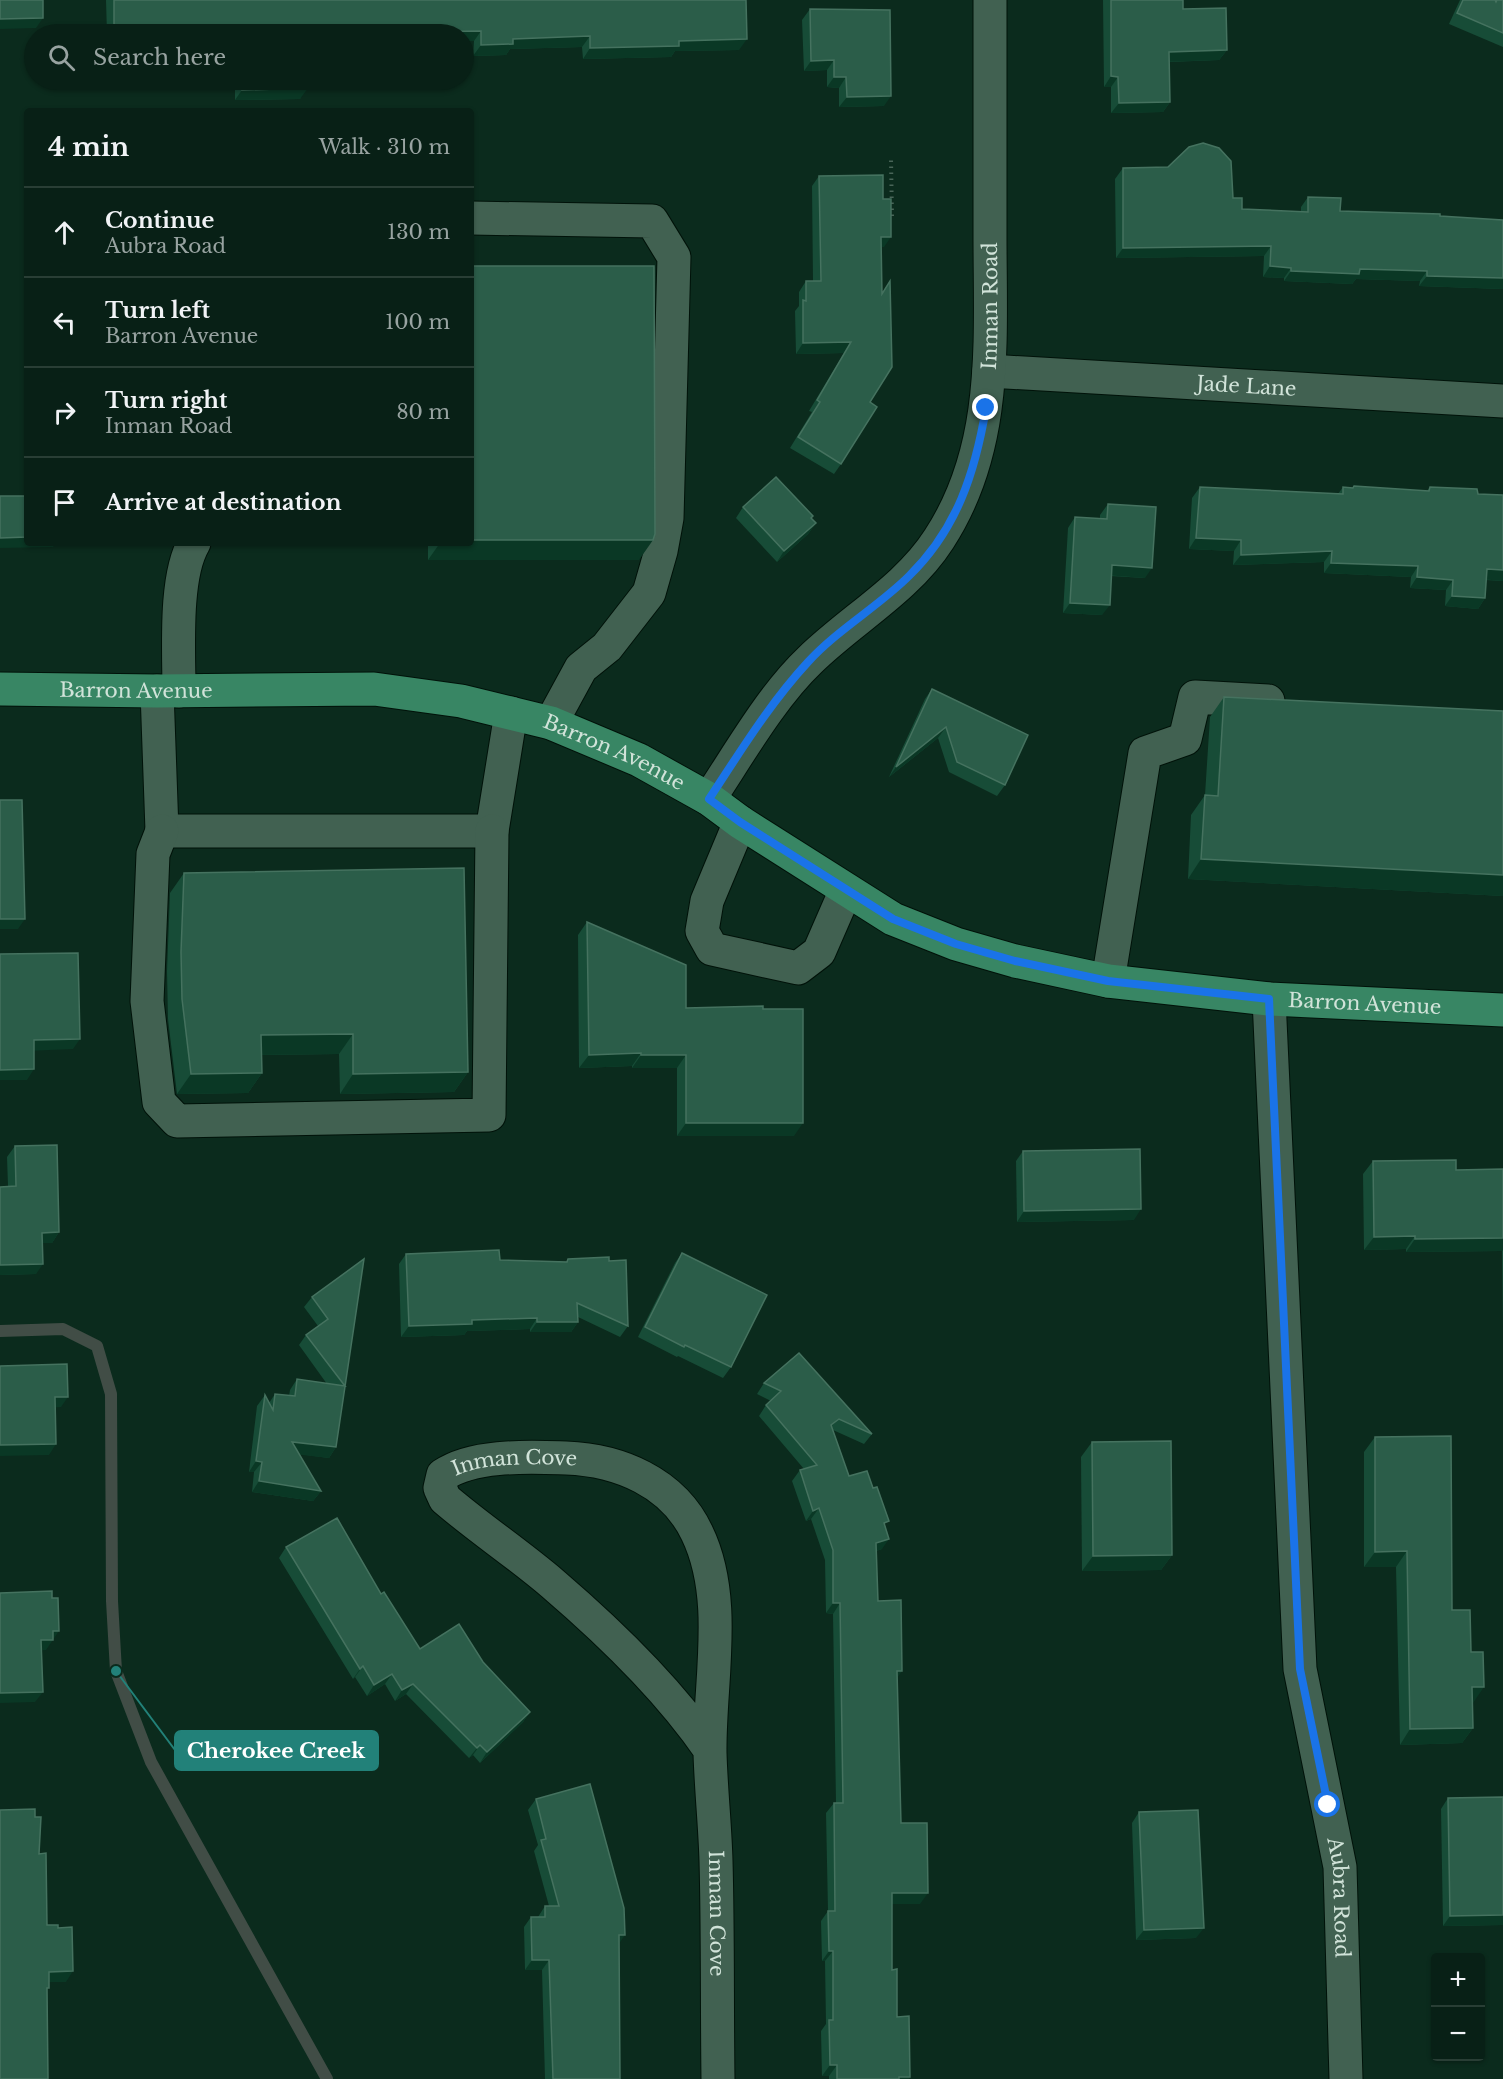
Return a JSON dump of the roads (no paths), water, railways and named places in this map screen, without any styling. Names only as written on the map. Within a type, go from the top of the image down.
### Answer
[{"type":"main road","name":"Barron Avenue","points":[[0,689],[168,691],[374,689],[461,700],[550,723],[639,760],[709,799],[740,822],[893,919],[956,944],[1015,961],[1108,981],[1269,999],[1503,1010]]},
{"type":"street","name":"Inman Road","points":[[709,799],[777,699],[809,660],[909,576],[938,541],[958,507],[969,482],[981,437],[989,371],[990,0]]},
{"type":"street","points":[[474,218],[652,221],[674,257],[667,518],[661,551],[649,593],[608,647],[581,668],[550,723]]},
{"type":"street","name":"Jade Lane","points":[[989,371],[1503,400]]},
{"type":"street","points":[[192,546],[189,552],[179,605],[168,691],[162,831],[153,854],[147,1001],[159,1102],[177,1122],[489,1115],[492,831],[511,713]]},
{"type":"street","points":[[1108,981],[1145,753],[1185,739],[1195,697],[1302,703]]},
{"type":"street","points":[[740,822],[707,901],[702,931],[712,949],[798,968],[819,952],[846,891]]},
{"type":"street","points":[[162,831],[492,831]]},
{"type":"street","name":"Aubra Road","points":[[1269,999],[1300,1669],[1340,1867],[1346,2079]]},
{"type":"street","name":"Inman Cove","points":[[710,1750],[690,1720],[601,1629],[554,1585],[445,1499],[440,1488],[443,1475],[456,1467],[474,1462],[543,1457],[610,1464],[634,1472],[659,1487],[680,1506],[697,1532],[708,1561],[712,1591],[715,1660],[710,1750],[716,1859],[718,2079]]},
{"type":"waterway","points":[[0,1331],[63,1329],[97,1346],[111,1394],[112,1601],[116,1671],[151,1762],[327,2079]]},
{"type":"place","name":"Cherokee Creek","points":[[116,1671]]}]
